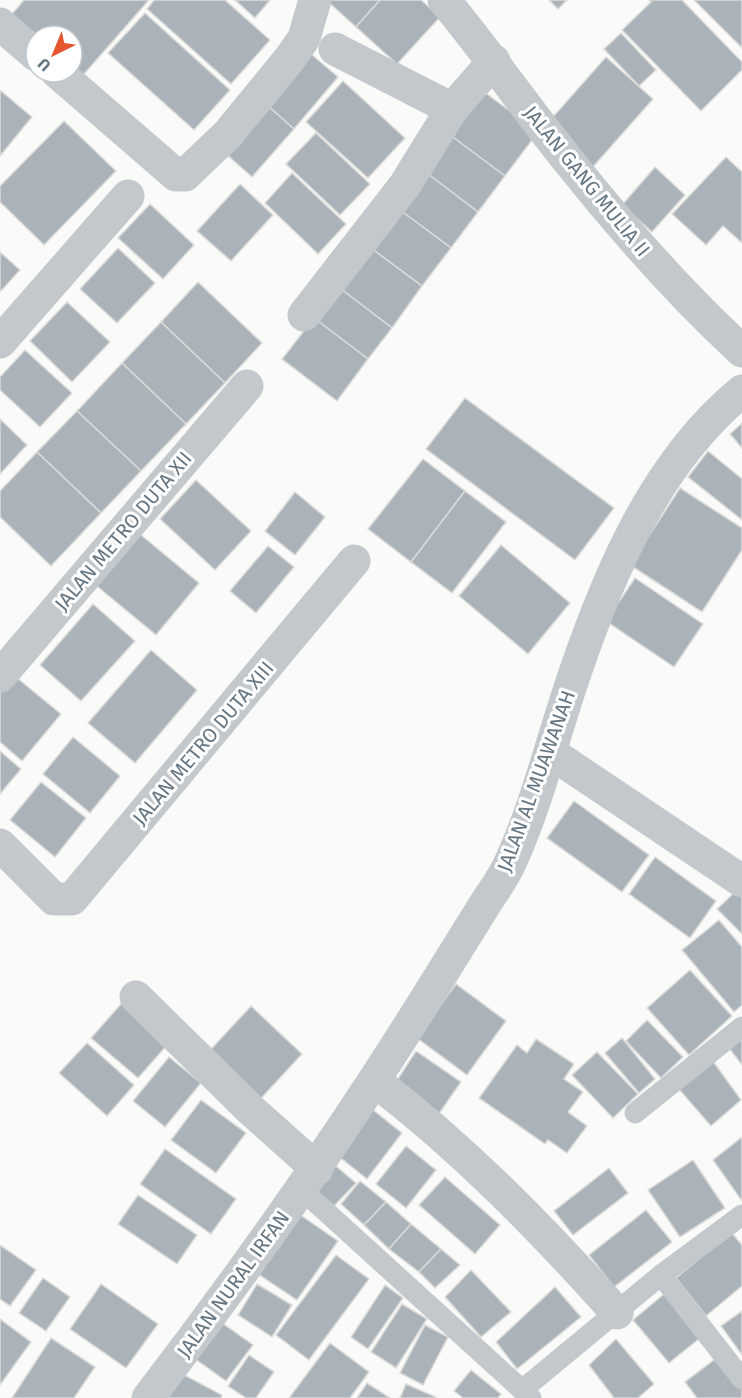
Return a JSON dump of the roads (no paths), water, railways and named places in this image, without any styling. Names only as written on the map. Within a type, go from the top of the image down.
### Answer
[{"type":"street","points":[[71,84],[176,175],[184,175],[228,134],[291,57],[304,38],[315,0]]},
{"type":"street","name":"JALAN GANG MULIA II","points":[[444,0],[494,61],[530,112],[625,229],[691,304],[742,351]]},
{"type":"street","points":[[0,24],[24,44]]},
{"type":"street","points":[[335,48],[452,109]]},
{"type":"street","points":[[304,315],[405,185],[452,109],[494,61]]},
{"type":"street","points":[[0,342],[128,196]]},
{"type":"street","name":"JALAN METRO DUTA XII","points":[[0,676],[247,386]]},
{"type":"street","name":"JALAN AL MUAWANAH","points":[[309,1179],[375,1081],[510,865],[551,753],[575,672],[611,579],[638,525],[678,457],[711,416],[742,391]]},
{"type":"street","name":"JALAN METRO DUTA XIII","points":[[0,845],[54,899],[63,901],[72,899],[354,561]]},
{"type":"street","points":[[551,753],[742,881]]},
{"type":"street","points":[[136,998],[251,1110],[309,1179]]},
{"type":"street","points":[[375,1081],[427,1121],[508,1196],[617,1313]]},
{"type":"street","name":"JALAN NURAL IRFAN","points":[[148,1398],[238,1280],[309,1179]]},
{"type":"lane","points":[[635,1113],[742,1027]]},
{"type":"lane","points":[[309,1179],[526,1394],[661,1275],[742,1215]]},
{"type":"lane","points":[[661,1275],[742,1379]]}]
